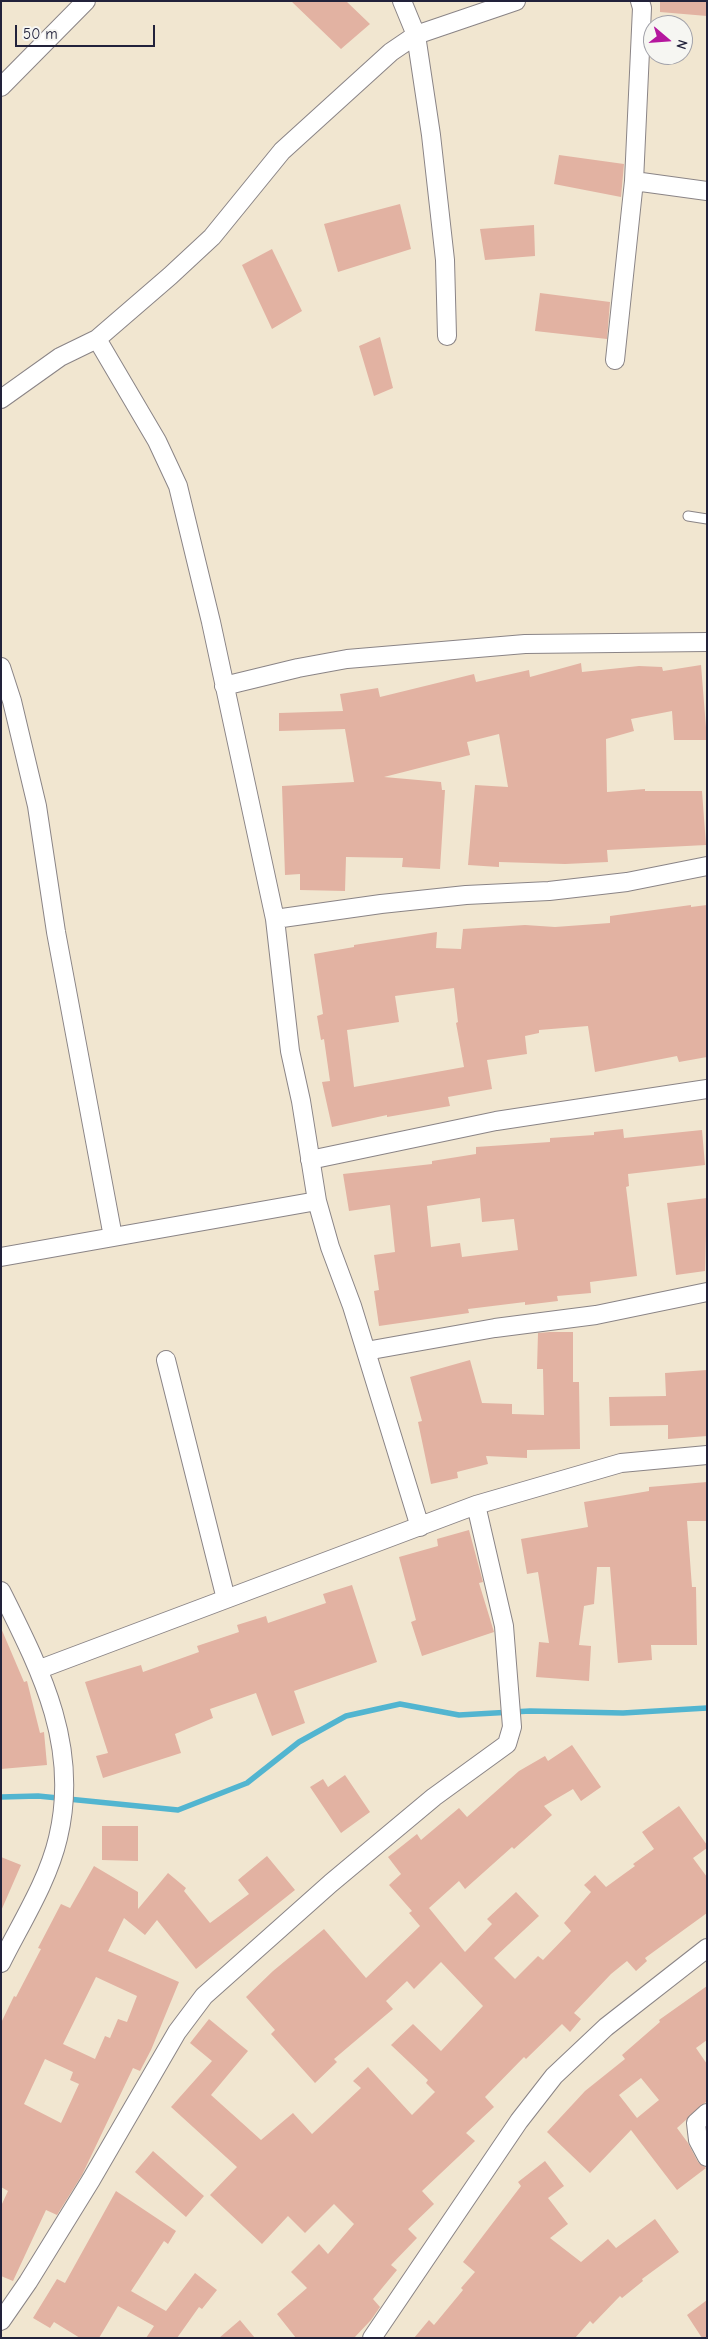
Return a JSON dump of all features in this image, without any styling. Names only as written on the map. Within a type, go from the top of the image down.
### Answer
[{"type":"street","points":[[1,87],[86,1]]},
{"type":"street","points":[[402,1],[416,35],[431,135],[445,260],[447,336]]},
{"type":"street","points":[[1,399],[60,357],[97,339],[170,276],[212,237],[282,151],[361,77],[391,52],[416,35],[516,1]]},
{"type":"street","points":[[615,360],[634,181],[642,8],[640,1]]},
{"type":"street","points":[[634,181],[707,191]]},
{"type":"street","points":[[97,339],[157,441],[178,486],[211,622],[275,919],[290,1051],[317,1201],[330,1247],[352,1306],[420,1527]]},
{"type":"street","points":[[224,686],[298,668],[347,659],[525,644],[707,642]]},
{"type":"street","points":[[1,667],[12,701],[37,806],[56,932],[113,1237]]},
{"type":"street","points":[[275,919],[390,903],[466,895],[549,891],[627,882],[707,866]]},
{"type":"street","points":[[310,1160],[496,1121],[707,1089]]},
{"type":"street","points":[[1,1257],[232,1214],[317,1201]]},
{"type":"street","points":[[366,1351],[495,1328],[596,1315],[707,1292]]},
{"type":"street","points":[[166,1360],[226,1600]]},
{"type":"street","points":[[40,1669],[476,1505],[621,1463],[707,1455]]},
{"type":"street","points":[[1,2321],[28,2282],[86,2189],[177,2032],[204,1996],[331,1883],[434,1797],[507,1744],[512,1727],[504,1626],[476,1505]]},
{"type":"street","points":[[1,1591],[40,1669],[61,1737],[65,1795],[54,1848],[41,1882],[1,1963]]},
{"type":"street","points":[[372,2338],[518,2121],[554,2076],[606,2027],[707,1948]]},
{"type":"street","points":[[707,2113],[696,2123],[698,2140],[707,2157]]},
{"type":"lane","points":[[688,516],[707,518]]},
{"type":"building","points":[[291,1],[346,1],[370,24],[341,49]]},
{"type":"building","points":[[660,1],[707,1],[707,16],[660,12]]},
{"type":"building","points":[[559,155],[624,164],[621,197],[554,184]]},
{"type":"building","points":[[400,204],[411,249],[338,272],[324,224]]},
{"type":"building","points":[[534,225],[535,256],[485,260],[480,229]]},
{"type":"building","points":[[272,249],[302,311],[272,329],[242,265]]},
{"type":"building","points":[[540,293],[610,302],[607,339],[535,331]]},
{"type":"building","points":[[380,337],[393,388],[374,396],[359,346]]},
{"type":"building","points":[[581,663],[582,672],[639,666],[662,667],[663,671],[701,665],[707,740],[674,740],[672,711],[631,719],[634,731],[606,739],[607,792],[645,789],[645,791],[702,791],[706,845],[607,850],[608,862],[565,864],[499,862],[499,867],[468,865],[475,785],[508,787],[499,734],[467,742],[470,755],[384,777],[441,782],[442,790],[445,790],[440,869],[402,867],[403,858],[346,857],[345,891],[300,890],[300,874],[285,875],[282,786],[354,782],[345,729],[279,731],[279,713],[343,711],[340,694],[378,688],[380,697],[474,674],[476,682],[529,670],[530,677]]},
{"type":"building","points":[[691,905],[691,907],[707,905],[707,1057],[679,1062],[677,1056],[595,1072],[588,1026],[539,1030],[539,1033],[525,1036],[527,1054],[487,1060],[492,1089],[448,1097],[450,1106],[387,1117],[387,1115],[332,1127],[322,1082],[330,1081],[324,1039],[321,1040],[317,1016],[323,1014],[314,954],[354,947],[354,945],[437,932],[436,948],[461,949],[463,929],[525,925],[555,927],[610,923],[610,916]],"holes":[[[454,988],[458,1022],[456,1023],[464,1067],[354,1087],[347,1030],[399,1022],[395,996]]]},
{"type":"building","points":[[623,1129],[624,1138],[702,1130],[705,1165],[628,1174],[629,1186],[626,1187],[637,1276],[590,1282],[591,1293],[557,1296],[558,1301],[525,1305],[525,1302],[468,1309],[469,1313],[379,1326],[374,1291],[379,1290],[374,1255],[395,1252],[390,1205],[349,1211],[343,1174],[432,1164],[432,1161],[476,1154],[476,1147],[550,1142],[550,1138],[594,1135],[594,1132]],"holes":[[[480,1198],[482,1222],[514,1219],[518,1250],[462,1257],[460,1243],[431,1247],[427,1206]]]},
{"type":"building","points":[[707,1198],[705,1271],[676,1275],[667,1203]]},
{"type":"building","points":[[573,1332],[573,1382],[579,1382],[580,1449],[527,1450],[527,1458],[486,1456],[488,1464],[457,1472],[458,1478],[431,1484],[418,1422],[422,1421],[410,1377],[470,1360],[482,1403],[512,1404],[512,1414],[544,1415],[543,1369],[537,1369],[538,1333]]},
{"type":"building","points":[[707,1370],[707,1436],[668,1439],[668,1425],[610,1426],[609,1397],[666,1396],[665,1373]]},
{"type":"building","points":[[707,1482],[707,1521],[687,1521],[692,1587],[696,1587],[697,1645],[651,1645],[652,1660],[618,1663],[610,1567],[597,1567],[594,1604],[584,1606],[579,1645],[591,1646],[589,1681],[536,1677],[539,1642],[549,1643],[538,1572],[527,1574],[521,1539],[588,1527],[584,1502],[649,1491],[649,1487]]},
{"type":"building","points":[[469,1530],[483,1582],[479,1583],[494,1632],[422,1656],[411,1622],[416,1620],[399,1557],[438,1546],[437,1539]]},
{"type":"building","points":[[352,1585],[377,1662],[294,1691],[305,1723],[272,1736],[256,1693],[210,1709],[213,1718],[175,1734],[181,1753],[103,1778],[96,1756],[108,1753],[85,1682],[141,1665],[143,1672],[199,1652],[197,1646],[239,1632],[237,1625],[266,1616],[268,1623],[326,1603],[323,1594]]},
{"type":"building","points":[[1,1628],[24,1682],[27,1681],[40,1733],[44,1732],[47,1765],[1,1769]]},
{"type":"building","points":[[572,1745],[601,1787],[581,1801],[573,1789],[544,1806],[552,1815],[514,1849],[512,1847],[465,1889],[459,1881],[429,1908],[465,1952],[492,1924],[487,1919],[516,1892],[539,1916],[494,1958],[515,1979],[538,1956],[543,1960],[571,1931],[564,1923],[591,1892],[584,1885],[595,1875],[606,1887],[635,1866],[633,1864],[654,1849],[642,1832],[679,1806],[707,1845],[707,1848],[693,1858],[707,1877],[707,1913],[645,1958],[647,1961],[636,1971],[627,1961],[611,1974],[574,2013],[581,2019],[570,2032],[562,2024],[526,2059],[524,2057],[485,2097],[494,2107],[466,2133],[475,2141],[422,2191],[434,2204],[408,2229],[417,2238],[391,2265],[397,2270],[373,2299],[380,2307],[354,2338],[296,2338],[277,2314],[307,2288],[291,2272],[319,2244],[328,2254],[354,2224],[334,2204],[305,2233],[288,2216],[262,2244],[210,2195],[237,2167],[171,2107],[212,2061],[190,2043],[209,2019],[248,2051],[211,2095],[261,2140],[293,2113],[312,2134],[361,2088],[353,2081],[368,2067],[412,2115],[435,2092],[426,2083],[428,2080],[391,2045],[413,2024],[441,2051],[483,2006],[441,1962],[414,1989],[407,1981],[386,2001],[393,2009],[334,2059],[337,2062],[315,2083],[271,2034],[275,2030],[246,1997],[273,1971],[324,1929],[366,1978],[420,1926],[409,1913],[412,1911],[389,1885],[401,1874],[388,1857],[417,1834],[421,1840],[459,1808],[467,1817],[519,1771],[545,1756],[548,1761]]},
{"type":"building","points":[[345,1775],[370,1812],[341,1833],[310,1787],[323,1779],[328,1787]]},
{"type":"building","points":[[102,1826],[138,1826],[138,1861],[102,1860]]},
{"type":"building","points":[[267,1856],[295,1890],[196,1969],[157,1920],[145,1935],[124,1918],[108,1951],[179,1982],[151,2050],[140,2071],[133,2068],[82,2175],[57,2215],[46,2210],[13,2281],[1,2276],[1,2206],[8,2191],[1,2187],[1,2023],[41,1949],[38,1948],[61,1904],[70,1908],[94,1866],[138,1892],[138,1909],[168,1873],[186,1888],[184,1891],[210,1923],[249,1894],[238,1880]],"holes":[[[96,1977],[137,1996],[127,2022],[118,2019],[110,2038],[105,2036],[95,2059],[63,2044]],[[45,2059],[73,2072],[70,2080],[79,2084],[61,2123],[24,2104]]]},
{"type":"building","points":[[1,1857],[21,1865],[1,1911]]},
{"type":"building","points":[[707,1986],[707,2040],[696,2048],[707,2064],[707,2101],[677,2128],[698,2162],[706,2168],[677,2190],[631,2130],[590,2173],[547,2132],[585,2091],[625,2059],[622,2055],[660,2022],[659,2020]],"holes":[[[641,2078],[659,2100],[637,2118],[619,2095]]]},
{"type":"building","points":[[153,2151],[204,2196],[186,2217],[135,2172]]},
{"type":"building","points":[[545,2161],[564,2186],[548,2198],[568,2224],[550,2238],[581,2262],[608,2239],[616,2248],[655,2219],[679,2252],[642,2279],[643,2281],[622,2298],[620,2296],[593,2324],[590,2321],[575,2338],[414,2338],[429,2320],[434,2325],[463,2290],[461,2288],[475,2272],[463,2262],[521,2186],[518,2182]]},
{"type":"building","points":[[116,2191],[176,2231],[168,2244],[164,2241],[131,2291],[166,2311],[195,2273],[217,2290],[202,2309],[199,2307],[177,2338],[146,2338],[154,2326],[118,2306],[99,2338],[80,2338],[54,2322],[50,2328],[33,2318],[57,2279],[65,2283]]},
{"type":"building","points":[[707,2300],[707,2338],[702,2338],[687,2315]]},
{"type":"building","points":[[240,2320],[255,2338],[219,2338]]},
{"type":"waterway","points":[[1,1797],[38,1796],[178,1810],[247,1783],[299,1742],[346,1716],[400,1704],[459,1715],[530,1711],[623,1713],[707,1708]]}]
